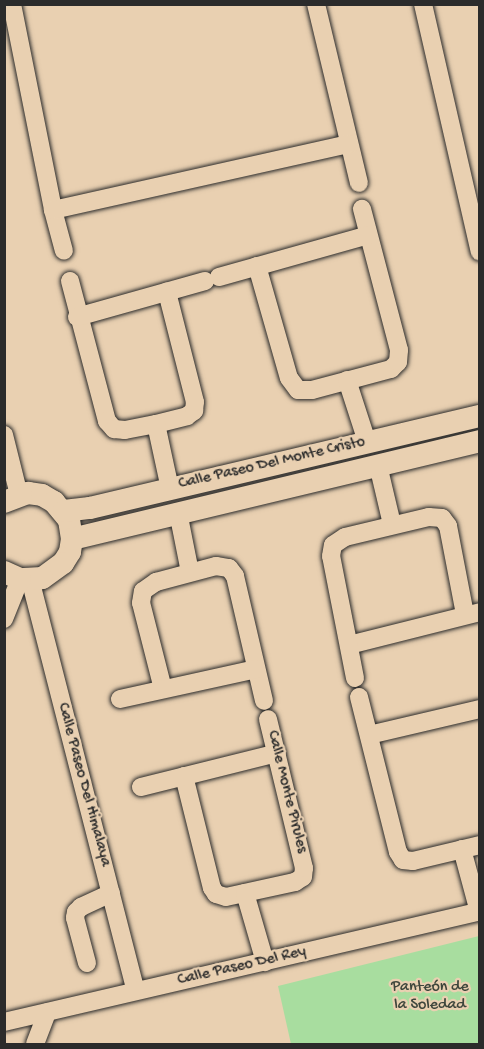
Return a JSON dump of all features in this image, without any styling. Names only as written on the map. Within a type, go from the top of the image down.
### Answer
[{"type":"main road","name":"Calle Paseo Del Monte Cristo","points":[[64,511],[170,489],[480,416]]},
{"type":"main road","name":"Calle Paseo Del Monte Cristo","points":[[72,539],[480,441]]},
{"type":"main road","points":[[12,499],[42,495],[54,502],[64,511],[69,520],[72,539],[67,557],[54,572],[18,577]]},
{"type":"street","points":[[12,4],[10,34],[64,251]]},
{"type":"street","points":[[316,4],[359,183]]},
{"type":"street","points":[[423,4],[480,252]]},
{"type":"street","points":[[53,210],[349,144]]},
{"type":"street","points":[[257,266],[289,378],[298,390],[312,390],[391,369],[398,362],[399,350],[362,209]]},
{"type":"street","points":[[77,317],[368,235]]},
{"type":"street","points":[[70,281],[77,317],[107,422],[114,429],[125,430],[156,424],[187,416],[194,411],[195,402],[167,292]]},
{"type":"street","points":[[347,380],[367,442]]},
{"type":"street","points":[[156,424],[170,489]]},
{"type":"street","points":[[4,435],[12,499]]},
{"type":"street","points":[[378,465],[392,525]]},
{"type":"street","points":[[178,512],[190,572]]},
{"type":"street","points":[[349,645],[472,613],[448,526],[442,518],[429,517],[392,525],[345,537],[333,545],[331,556],[355,678]]},
{"type":"street","points":[[163,689],[141,603],[143,591],[156,582],[216,566],[229,568],[235,576],[264,701]]},
{"type":"street","points":[[4,619],[18,577]]},
{"type":"street","name":"Calle Paseo Del Himalaya","points":[[18,577],[111,893],[136,991]]},
{"type":"street","points":[[120,699],[256,669]]},
{"type":"street","points":[[359,697],[398,852],[403,860],[413,861],[471,847],[479,912]]},
{"type":"street","points":[[369,735],[480,709]]},
{"type":"street","name":"Calle Monte Pirules","points":[[245,893],[295,882],[303,877],[304,868],[268,719]]},
{"type":"street","points":[[141,787],[277,753]]},
{"type":"street","points":[[184,776],[212,888],[216,894],[226,897],[245,893],[265,962]]},
{"type":"street","points":[[87,963],[75,918],[76,912],[81,907],[111,893]]},
{"type":"street","name":"Calle Paseo Del Rey","points":[[4,1022],[479,912]]},
{"type":"street","points":[[35,1044],[46,1012]]},
{"type":"green space","name":"Panteón de la Soledad","points":[[479,936],[479,1044],[291,1044],[278,986]]}]
